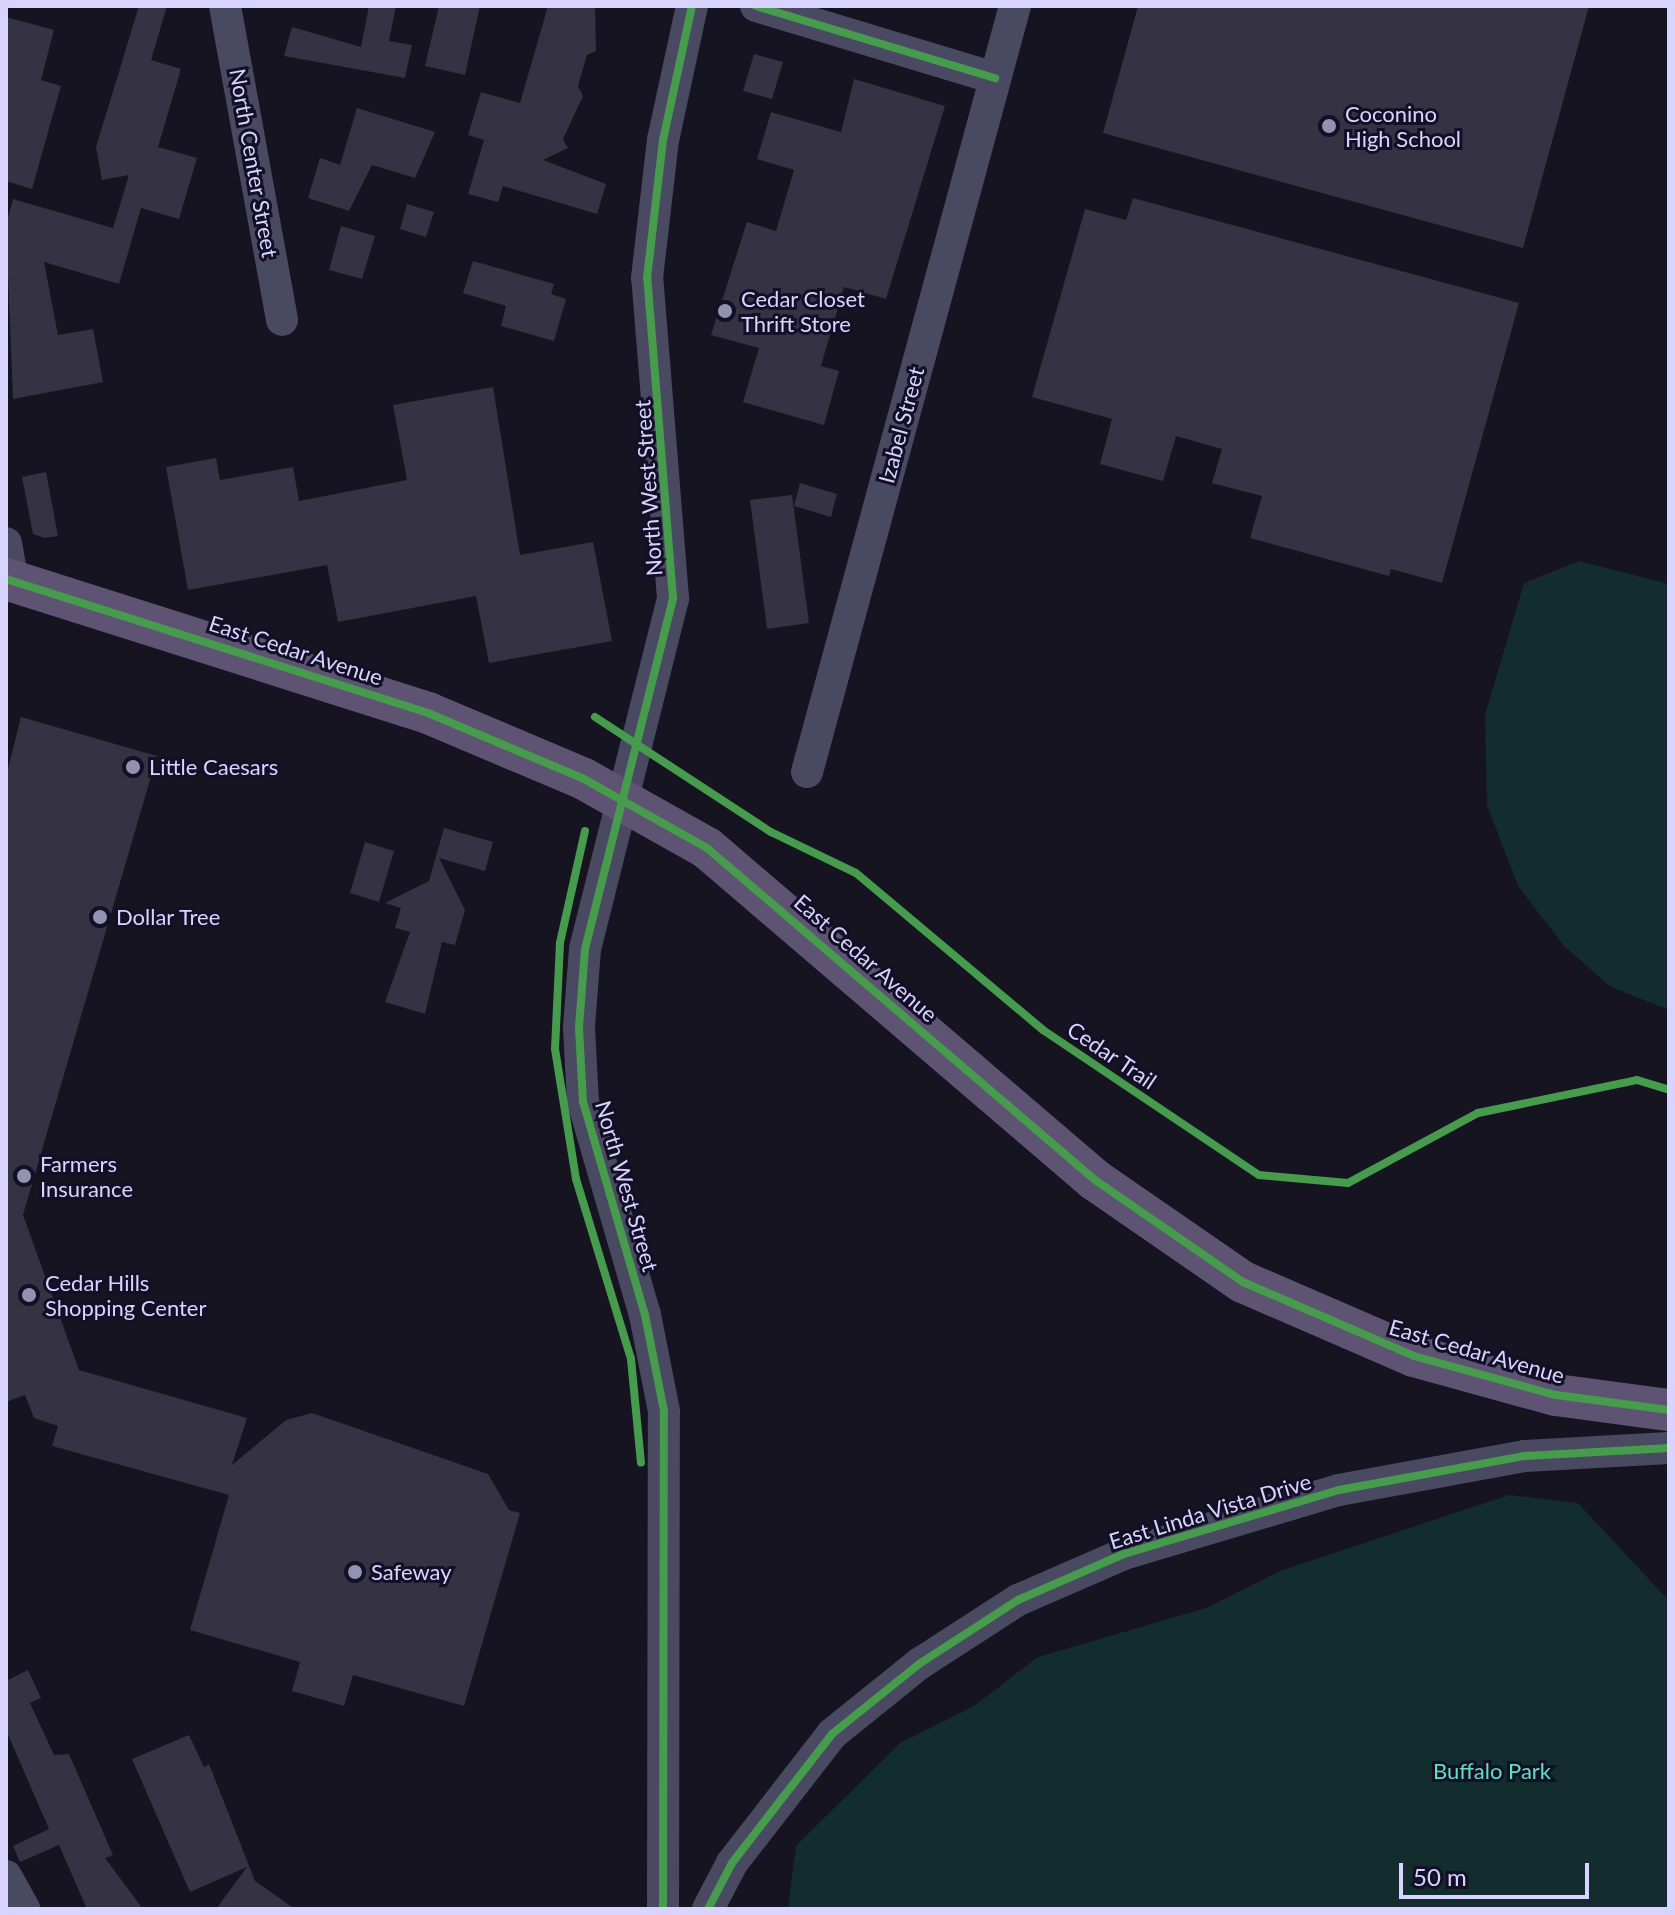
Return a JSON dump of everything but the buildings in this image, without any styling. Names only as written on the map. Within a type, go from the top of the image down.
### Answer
[{"type":"main road","name":"East Cedar Avenue","points":[[8,568],[428,713],[621,798],[707,848],[1095,1180],[1243,1282],[1414,1356],[1556,1395],[1669,1410]]},
{"type":"street","name":"North Center Street","points":[[225,6],[282,320]]},
{"type":"street","name":"North West Street","points":[[663,1909],[664,1411],[645,1315],[585,1113],[579,1027],[585,949],[673,598],[647,278],[663,140],[692,6]]},
{"type":"street","points":[[756,6],[995,78]]},
{"type":"street","name":"Izabel Street","points":[[807,772],[1015,6]]},
{"type":"street","name":"East Linda Vista Drive","points":[[708,1909],[732,1863],[832,1734],[919,1664],[1018,1600],[1124,1554],[1339,1490],[1526,1455],[1669,1448]]},
{"type":"street","points":[[6,1876],[24,1909]]},
{"type":"green space","points":[[1579,561],[1669,584],[1669,1010],[1611,987],[1564,946],[1518,886],[1487,805],[1485,715],[1524,583]]},
{"type":"green space","name":"Buffalo Park","points":[[1509,1495],[1578,1503],[1669,1601],[1669,1909],[788,1909],[796,1846],[900,1743],[974,1706],[1038,1657],[1206,1608],[1280,1571]]},
{"type":"cycle path","points":[[663,1909],[664,1411],[645,1315],[583,1102],[579,1027],[585,949],[673,598],[647,278],[663,140],[692,6]]},
{"type":"cycle path","points":[[756,6],[995,78]]},
{"type":"cycle path","points":[[6,579],[428,713],[584,779],[707,848],[1095,1180],[1243,1282],[1414,1356],[1556,1395],[1669,1410]]},
{"type":"cycle path","name":"Cedar Trail","points":[[595,717],[771,832],[856,873],[1043,1030],[1259,1175],[1348,1183],[1478,1113],[1637,1080],[1669,1090]]},
{"type":"cycle path","points":[[585,831],[560,943],[555,1049],[576,1179],[631,1359],[641,1463]]},
{"type":"cycle path","points":[[708,1909],[732,1863],[832,1734],[919,1664],[1018,1600],[1124,1554],[1339,1490],[1525,1456],[1669,1448]]},
{"type":"place","name":"Coconino High School","points":[[1329,126]]},
{"type":"place","name":"Cedar Closet Thrift Store","points":[[725,311]]},
{"type":"place","name":"Little Caesars","points":[[133,767]]},
{"type":"place","name":"Dollar Tree","points":[[100,917]]},
{"type":"place","name":"Farmers Insurance","points":[[24,1176]]},
{"type":"place","name":"Cedar Hills Shopping Center","points":[[29,1295]]},
{"type":"place","name":"Safeway","points":[[355,1572]]}]
